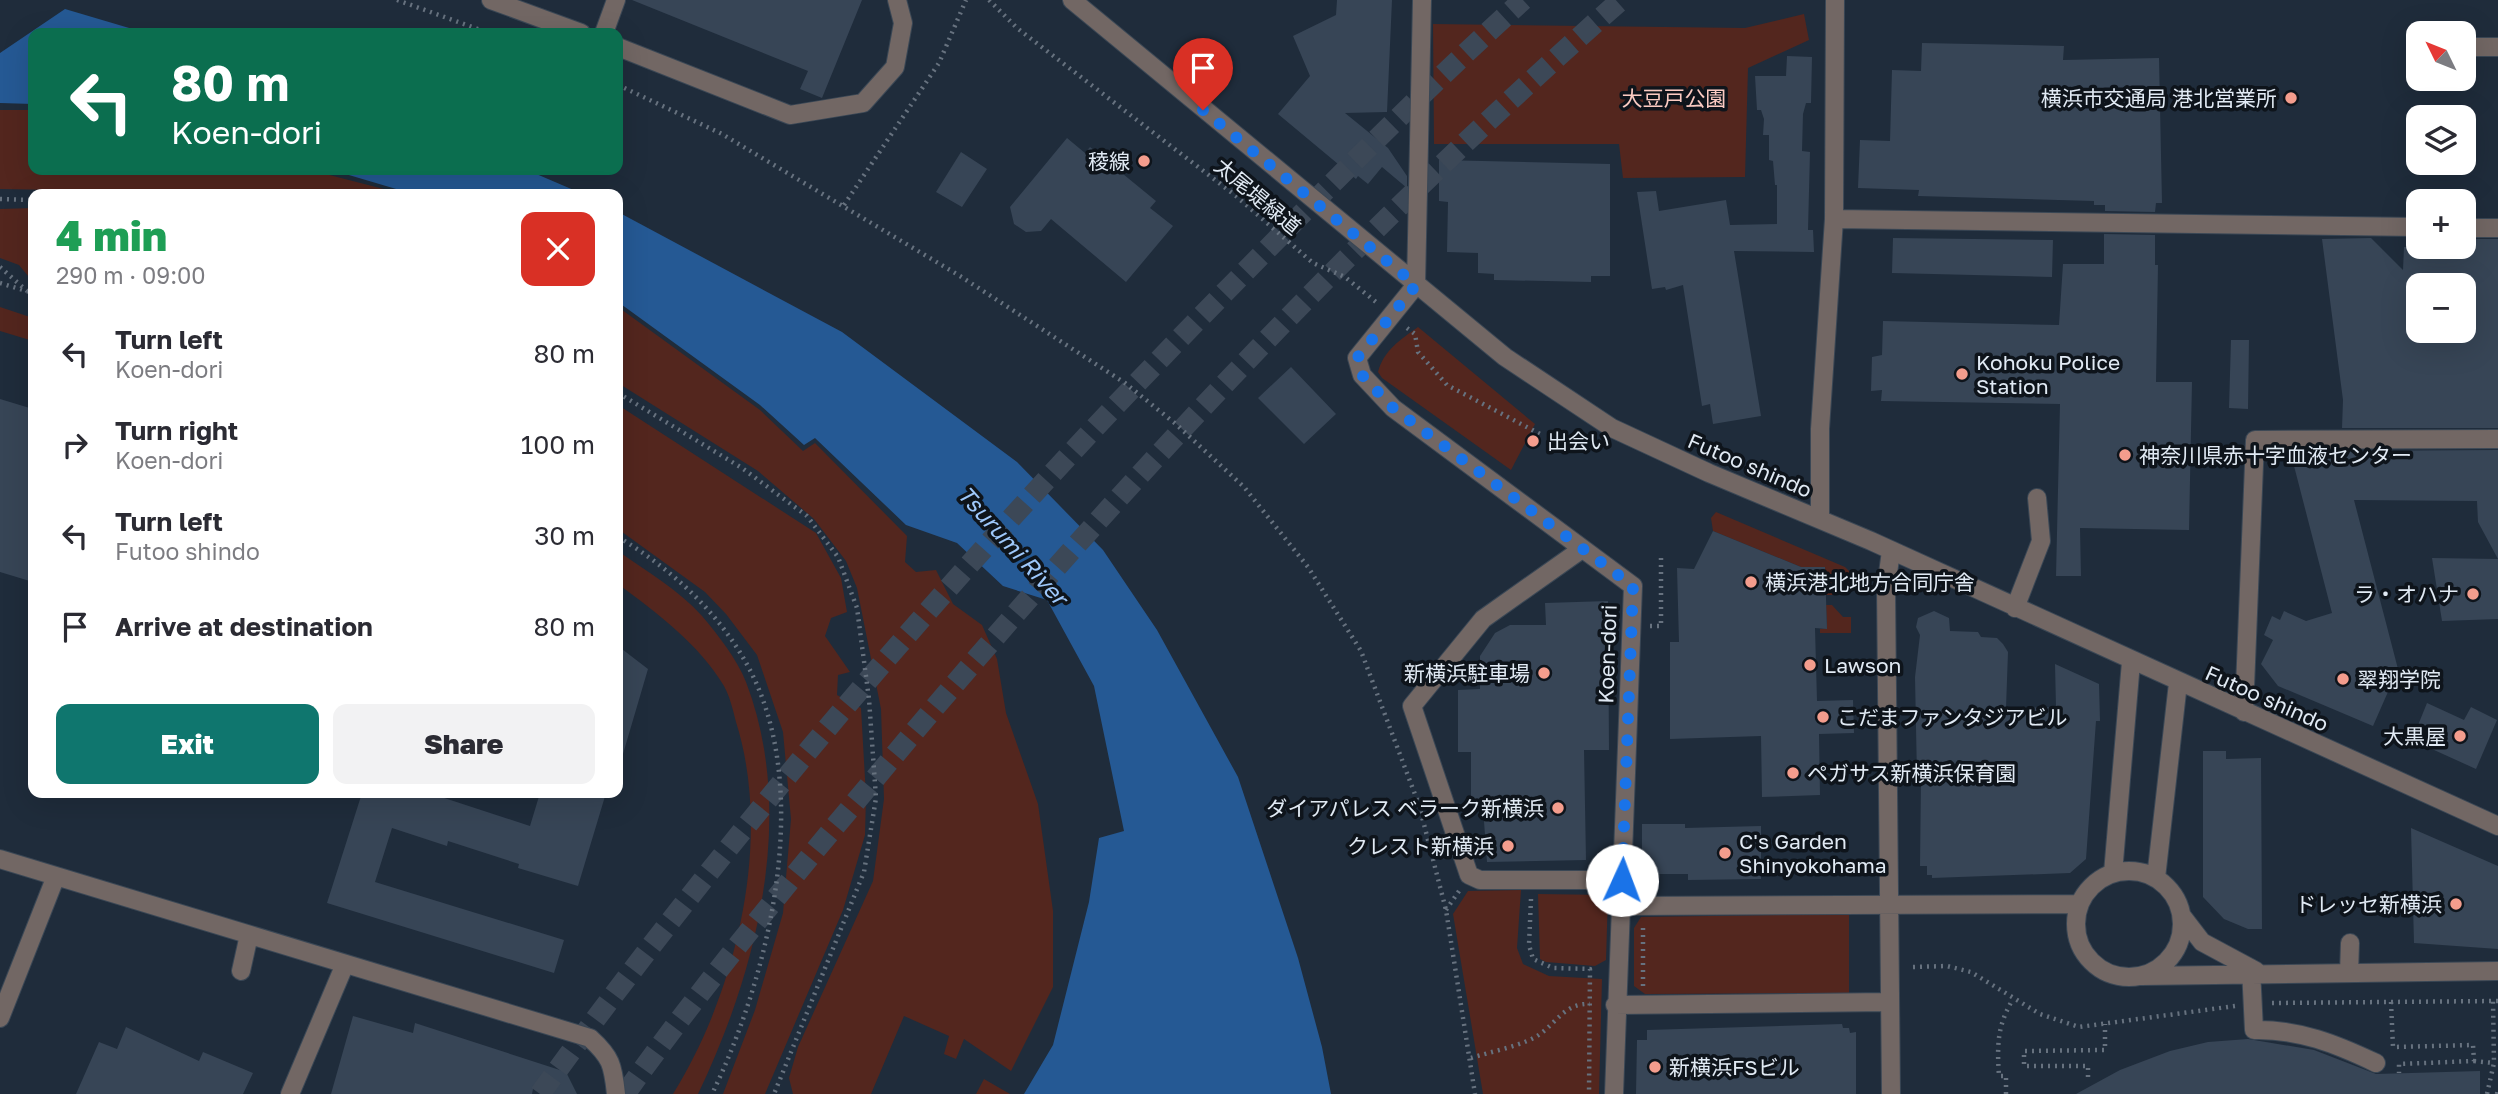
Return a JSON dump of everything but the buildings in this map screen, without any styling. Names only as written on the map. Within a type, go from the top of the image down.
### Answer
[{"type":"street","points":[[491,0],[567,28]]},
{"type":"street","points":[[606,28],[616,0]]},
{"type":"street","points":[[623,49],[790,115],[863,103],[895,68],[903,23],[897,0]]},
{"type":"street","name":"Futoo shindo","points":[[1072,0],[1505,357],[1612,428],[1709,473],[1820,519],[2498,826]]},
{"type":"street","points":[[1416,285],[1422,0]]},
{"type":"street","points":[[1820,519],[1820,429],[1834,219],[1835,0]]},
{"type":"street","points":[[2476,47],[2498,47]]},
{"type":"street","points":[[1834,219],[2406,228]]},
{"type":"street","points":[[2476,228],[2498,228]]},
{"type":"street","name":"Koen-dori","points":[[1416,285],[1357,358],[1362,375],[1393,408],[1633,586],[1615,1005],[1614,1094]]},
{"type":"street","points":[[2244,712],[2255,440],[2498,439]]},
{"type":"street","points":[[2015,608],[2040,541],[2038,498]]},
{"type":"street","points":[[1582,549],[1483,619],[1412,706],[1469,875],[1480,880],[1622,880]]},
{"type":"street","points":[[1891,551],[1886,588],[1887,904],[1891,1094]]},
{"type":"street","points":[[2113,873],[2131,662]]},
{"type":"street","points":[[2156,878],[2178,683]]},
{"type":"street","points":[[0,859],[590,1038],[607,1054],[614,1070],[616,1094]]},
{"type":"street","points":[[2256,972],[2202,942],[2182,916],[2173,894],[2156,878],[2135,871],[2113,873],[2099,879],[2079,904],[2075,921],[2077,939],[2084,954],[2109,974],[2124,978],[2256,972],[2498,971]]},
{"type":"street","points":[[0,1018],[56,876]]},
{"type":"street","points":[[1620,906],[2079,904]]},
{"type":"street","points":[[2141,976],[2162,965],[2177,947],[2182,916]]},
{"type":"street","points":[[241,971],[249,935]]},
{"type":"street","points":[[2349,973],[2350,943]]},
{"type":"street","points":[[290,1094],[345,964]]},
{"type":"street","points":[[2256,972],[2254,1030],[2295,1033],[2329,1040],[2376,1063]]},
{"type":"street","points":[[1615,1005],[1889,1002]]},
{"type":"path","points":[[397,0],[475,28]]},
{"type":"path","points":[[844,205],[939,62],[966,0]]},
{"type":"path","name":"太尾堤緑道","points":[[989,0],[1017,28],[1236,196],[1313,263],[1345,277],[1380,305]]},
{"type":"path","points":[[623,87],[722,134],[844,205],[1125,383],[1177,425],[1244,487],[1308,567],[1361,652],[1419,805],[1446,910],[1475,1094]]},
{"type":"path","points":[[0,199],[28,200]]},
{"type":"path","points":[[0,267],[28,290]]},
{"type":"path","points":[[0,284],[28,291]]},
{"type":"path","points":[[1406,328],[1415,334],[1418,352],[1447,385],[1540,434]]},
{"type":"path","points":[[623,396],[742,468],[807,516],[838,558],[857,608],[869,699],[876,798],[864,872],[774,1094]]},
{"type":"path","points":[[623,541],[681,584],[717,619],[752,673],[775,742],[780,800],[779,856],[771,913],[754,985],[712,1094]]},
{"type":"path","points":[[1645,626],[1661,626],[1661,554]]},
{"type":"path","points":[[1532,880],[1529,944],[1533,960],[1553,968],[1590,969],[1589,1094]]},
{"type":"path","points":[[1643,918],[1643,990]]},
{"type":"path","points":[[1913,967],[1947,966],[1971,972],[2040,1014],[2079,1027],[2253,1003],[2495,1001],[2494,1063],[2487,1094]]},
{"type":"path","points":[[2006,1094],[2006,1076],[1999,1076],[1998,1040],[2000,1021],[2013,999]]},
{"type":"path","points":[[2391,1002],[2393,1047],[2473,1045],[2474,1061]]},
{"type":"path","points":[[1471,1058],[1539,1036],[1558,1014],[1580,1004],[1590,1004]]},
{"type":"path","points":[[2088,1076],[2088,1066],[2024,1066],[2024,1051],[2105,1050],[2105,1024]]},
{"type":"path","points":[[2399,1073],[2399,1064],[2474,1061],[2494,1063]]},
{"type":"path","points":[[2497,1094],[2498,1088]]},
{"type":"green space","name":"大豆戸公園","points":[[1804,14],[1809,40],[1748,68],[1745,177],[1623,178],[1619,144],[1434,144],[1433,24],[1745,28]]},
{"type":"green space","points":[[0,110],[28,110],[28,175],[329,175],[384,189],[28,189],[0,189]]},
{"type":"green space","points":[[28,208],[28,276],[19,265],[0,258],[0,209]]},
{"type":"green space","points":[[0,307],[28,316],[28,339],[0,331]]},
{"type":"green space","points":[[623,311],[760,410],[803,451],[815,443],[907,536],[905,562],[916,572],[936,570],[953,604],[982,625],[997,659],[1006,713],[1038,804],[1053,911],[1053,987],[1011,1071],[964,1039],[956,1059],[944,1054],[949,1036],[904,1016],[871,1094],[793,1094],[789,1078],[798,1047],[873,881],[884,799],[881,709],[857,588],[846,561],[814,519],[758,471],[623,386]]},
{"type":"green space","points":[[1418,327],[1535,424],[1511,470],[1382,378],[1378,372],[1389,352]]},
{"type":"green space","points":[[623,408],[816,533],[841,578],[847,612],[831,618],[825,636],[850,672],[838,675],[837,695],[861,708],[866,796],[865,835],[843,910],[765,1094],[723,1094],[755,1010],[783,913],[791,819],[783,732],[757,655],[726,614],[705,592],[623,533]]},
{"type":"green space","points":[[1716,512],[1845,567],[1849,571],[1850,582],[1839,586],[1833,595],[1826,595],[1825,567],[1801,567],[1713,531],[1711,518]]},
{"type":"green space","points":[[623,554],[683,598],[702,616],[732,656],[746,682],[761,733],[768,785],[769,838],[753,945],[738,996],[698,1094],[673,1094],[696,1053],[731,962],[749,864],[751,815],[747,767],[724,686],[702,656],[662,618],[623,588]]},
{"type":"green space","points":[[1826,605],[1832,605],[1843,617],[1851,617],[1851,633],[1820,633],[1820,629],[1827,628]]},
{"type":"green space","points":[[1521,890],[1517,948],[1523,964],[1549,976],[1602,979],[1599,1094],[1483,1094],[1453,914],[1468,891]]},
{"type":"green space","points":[[1538,894],[1608,895],[1606,960],[1595,966],[1546,962],[1540,959]]},
{"type":"green space","points":[[1849,914],[1849,993],[1645,994],[1634,986],[1634,928],[1641,917]]},
{"type":"green space","points":[[984,1079],[1010,1094],[976,1094]]},
{"type":"water","points":[[65,9],[129,28],[37,28]]},
{"type":"water","points":[[28,34],[28,104],[0,103],[0,53]]},
{"type":"water","points":[[349,175],[539,175],[571,189],[396,189]]},
{"type":"water","name":"Tsurumi River","points":[[623,215],[842,332],[1017,462],[1103,550],[1157,630],[1238,777],[1298,958],[1322,1047],[1331,1094],[1024,1094],[1053,1045],[1089,902],[1099,838],[1124,831],[1094,686],[1047,600],[1003,586],[957,543],[906,525],[815,438],[804,445],[760,405],[623,306]]},
{"type":"tunnel","points":[[540,1094],[701,882],[785,778],[959,576],[1232,285],[1339,176],[1523,0]]},
{"type":"tunnel","points":[[625,1094],[658,1048],[799,870],[1076,545],[1251,356],[1341,264],[1526,86],[1621,0]]},
{"type":"place","name":"横浜市交通局 港北営業所","points":[[2291,98]]},
{"type":"place","name":"稜線","points":[[1144,161]]},
{"type":"place","name":"Kohoku Police Station","points":[[1962,374]]},
{"type":"place","name":"出会い","points":[[1533,441]]},
{"type":"place","name":"神奈川県赤十字血液センター","points":[[2125,455]]},
{"type":"place","name":"横浜港北地方合同庁舎","points":[[1751,582]]},
{"type":"place","name":"ラ・オハナ","points":[[2473,594]]},
{"type":"place","name":"Lawson","points":[[1810,665]]},
{"type":"place","name":"新横浜駐車場","points":[[1544,673]]},
{"type":"place","name":"翠翔学院","points":[[2343,679]]},
{"type":"place","name":"こだまファンタジアビル","points":[[1823,717]]},
{"type":"place","name":"大黒屋","points":[[2460,736]]},
{"type":"place","name":"ペガサス新横浜保育園","points":[[1793,773]]},
{"type":"place","name":"ダイアパレス ベラーク新横浜","points":[[1558,808]]},
{"type":"place","name":"クレスト新横浜","points":[[1508,846]]},
{"type":"place","name":"C's Garden Shinyokohama","points":[[1725,853]]},
{"type":"place","name":"ドレッセ新横浜","points":[[2456,904]]},
{"type":"place","name":"新横浜FSビル","points":[[1655,1067]]},
{"type":"route","points":[[1203,110],[1416,285],[1357,358],[1362,375],[1393,408],[1633,586],[1622,880]]}]
